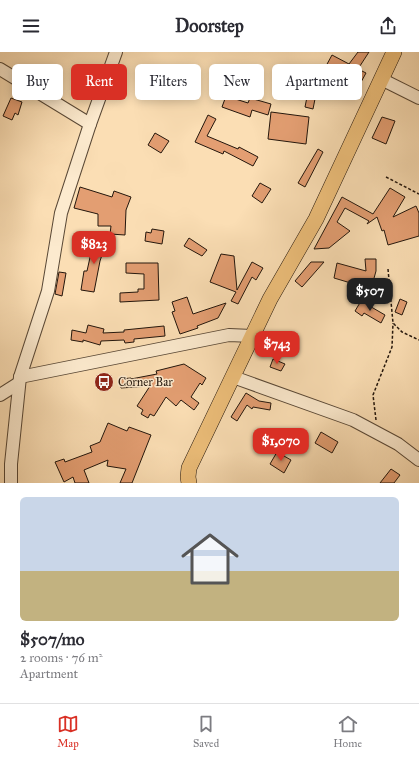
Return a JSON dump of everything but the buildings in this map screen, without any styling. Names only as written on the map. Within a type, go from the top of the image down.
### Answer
[{"type":"main road","points":[[189,483],[189,468],[270,299],[316,219],[394,52]]},
{"type":"street","points":[[11,483],[19,380],[48,291],[61,213],[90,124],[116,52]]},
{"type":"street","points":[[0,69],[90,124]]},
{"type":"street","points":[[381,79],[419,98]]},
{"type":"street","points":[[0,395],[19,380],[229,335],[252,336]]},
{"type":"street","points":[[233,378],[353,420],[398,444],[419,460]]},
{"type":"path","points":[[386,177],[419,194]]},
{"type":"path","points":[[378,433],[373,395],[392,347],[393,323],[388,269]]},
{"type":"path","points":[[393,323],[402,332],[419,340]]},
{"type":"place","name":"Corner Bar","points":[[104,382]]}]
